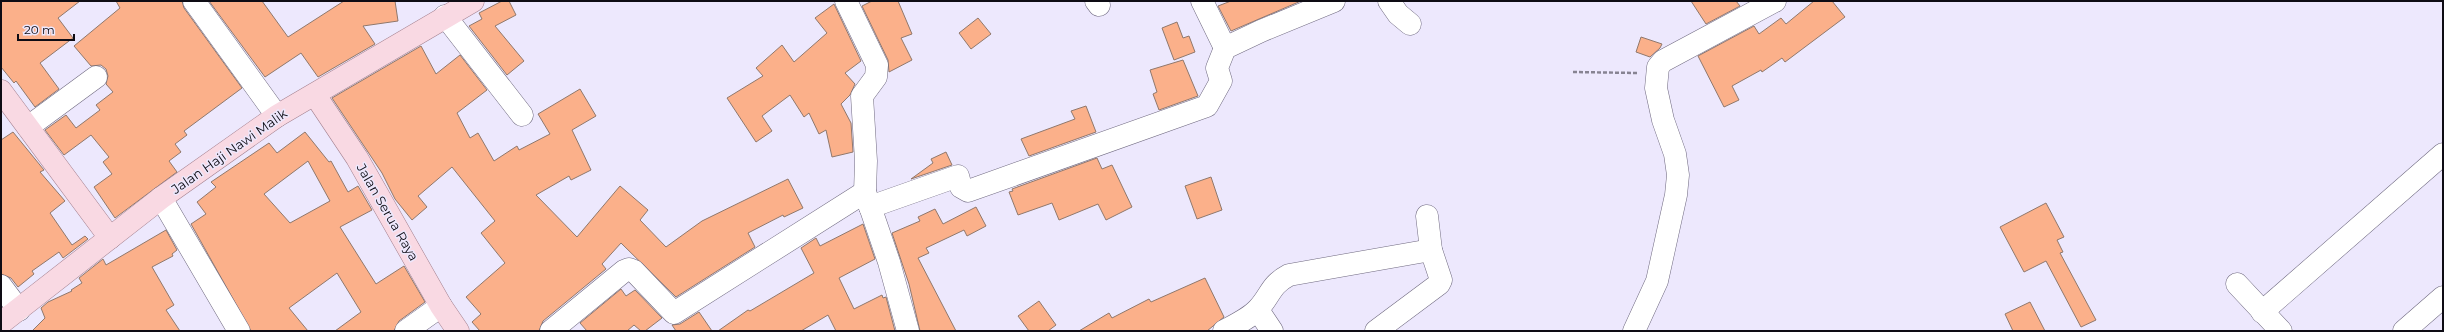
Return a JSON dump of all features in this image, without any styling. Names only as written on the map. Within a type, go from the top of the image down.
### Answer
[{"type":"main road","name":"Jalan Haji Nawi Malik","points":[[1,323],[160,198],[277,116],[315,95],[445,16],[473,1]]},
{"type":"main road","points":[[1,91],[110,238]]},
{"type":"main road","name":"Jalan Serua Raya","points":[[315,95],[357,158],[441,306],[458,331]]},
{"type":"street","points":[[194,1],[277,116]]},
{"type":"street","points":[[846,1],[878,71],[862,96],[867,200],[888,262],[908,331]]},
{"type":"street","points":[[551,331],[624,271],[629,269],[634,271],[674,313],[867,200],[958,176],[961,188],[968,191],[1208,106],[1221,81],[1217,68],[1224,48],[1202,1]]},
{"type":"street","points":[[1224,48],[1334,1]]},
{"type":"street","points":[[1389,1],[1398,14],[1410,24]]},
{"type":"street","points":[[1634,331],[1657,281],[1676,195],[1678,175],[1675,154],[1663,120],[1656,88],[1655,74],[1663,61],[1775,1]]},
{"type":"street","points":[[445,16],[522,115]]},
{"type":"street","points":[[28,127],[96,77]]},
{"type":"street","points":[[2262,312],[2443,154]]},
{"type":"street","points":[[160,198],[239,331]]},
{"type":"street","points":[[1376,331],[1439,284],[1440,277],[1431,250],[1427,216]]},
{"type":"street","points":[[1224,331],[1258,310],[1270,290],[1278,281],[1289,275],[1431,250]]},
{"type":"street","points":[[2237,284],[2281,331]]},
{"type":"street","points":[[1,286],[19,310]]},
{"type":"street","points":[[2404,331],[2443,297]]},
{"type":"street","points":[[406,331],[441,306]]},
{"type":"street","points":[[1258,310],[1272,331]]},
{"type":"path","points":[[1573,72],[1655,74]]},
{"type":"building","points":[[1,1],[80,1],[58,18],[73,38],[40,63],[59,89],[35,107],[16,81],[14,83],[1,67]]},
{"type":"building","points":[[116,1],[182,1],[184,8],[242,88],[184,131],[187,135],[175,144],[181,152],[169,161],[177,172],[115,218],[94,187],[112,174],[103,162],[109,157],[91,135],[64,155],[45,130],[66,115],[76,128],[100,110],[96,105],[113,92],[106,84],[108,76],[106,69],[101,65],[91,66],[74,46],[120,8]]},
{"type":"building","points":[[209,1],[262,1],[288,37],[344,1],[395,1],[398,21],[363,26],[375,44],[318,77],[301,53],[265,77]]},
{"type":"building","points":[[502,1],[509,1],[516,15],[495,26],[524,61],[507,75],[469,26],[482,19],[479,13]]},
{"type":"building","points":[[872,1],[898,1],[912,34],[901,38],[912,60],[889,72],[888,60],[862,6]]},
{"type":"building","points":[[1231,1],[1301,1],[1231,31],[1218,6]]},
{"type":"building","points":[[1691,1],[1736,1],[1740,6],[1706,24]]},
{"type":"building","points":[[1814,1],[1832,1],[1845,17],[1785,62],[1782,58],[1762,72],[1761,70],[1732,86],[1739,100],[1724,107],[1698,56],[1754,26],[1759,34],[1781,18],[1786,24]]},
{"type":"building","points":[[834,4],[861,61],[845,73],[855,84],[850,95],[841,104],[851,123],[853,152],[832,157],[826,130],[819,134],[809,113],[804,117],[790,95],[762,116],[772,131],[756,142],[727,98],[763,76],[756,68],[782,45],[794,62],[827,33],[815,18]]},
{"type":"building","points":[[978,18],[991,34],[971,49],[959,33]]},
{"type":"building","points":[[1177,22],[1183,38],[1189,36],[1195,52],[1174,60],[1162,28]]},
{"type":"building","points":[[1641,37],[1662,44],[1660,48],[1650,57],[1636,52]]},
{"type":"building","points":[[421,46],[436,74],[460,55],[487,90],[457,113],[470,138],[478,133],[494,161],[517,146],[519,150],[550,134],[538,114],[580,89],[596,116],[572,130],[591,170],[571,180],[569,176],[536,195],[577,237],[620,186],[648,210],[640,220],[666,247],[702,221],[788,179],[803,208],[784,217],[783,215],[748,233],[755,247],[676,297],[621,243],[602,264],[606,269],[543,321],[539,331],[480,331],[472,322],[481,314],[466,297],[505,263],[481,233],[495,221],[452,167],[418,196],[427,207],[412,220],[395,199],[382,173],[332,98]]},
{"type":"building","points":[[1183,60],[1198,96],[1159,110],[1153,94],[1157,92],[1150,70]]},
{"type":"building","points":[[1086,106],[1096,132],[1029,156],[1021,139],[1075,119],[1071,111]]},
{"type":"building","points":[[13,132],[44,170],[40,172],[65,201],[50,213],[72,245],[85,236],[88,239],[63,258],[59,252],[32,271],[34,274],[18,287],[11,278],[1,274],[1,140]]},
{"type":"building","points":[[305,132],[329,162],[331,161],[348,192],[358,186],[372,210],[340,227],[376,284],[404,266],[425,302],[399,321],[394,331],[335,331],[361,312],[337,273],[289,308],[308,331],[251,331],[191,224],[206,214],[197,202],[216,187],[211,182],[269,143],[277,153]],"holes":[[[308,161],[330,201],[290,223],[264,194]]]},
{"type":"building","points":[[946,152],[952,165],[911,179],[933,163],[931,159]]},
{"type":"building","points":[[1097,158],[1102,169],[1112,165],[1132,207],[1106,220],[1098,204],[1059,220],[1052,203],[1018,215],[1009,192],[1013,191],[1012,189]]},
{"type":"building","points":[[1211,177],[1222,210],[1197,219],[1185,186]]},
{"type":"building","points":[[2046,203],[2064,237],[2057,240],[2063,252],[2060,253],[2096,320],[2081,327],[2046,261],[2024,272],[2000,227]]},
{"type":"building","points":[[976,207],[986,226],[967,236],[964,230],[926,248],[929,253],[918,258],[956,331],[920,331],[909,284],[892,233],[920,221],[918,217],[935,209],[943,224]]},
{"type":"building","points":[[863,224],[875,259],[839,278],[854,309],[882,295],[883,298],[886,297],[895,331],[836,331],[828,315],[801,331],[718,331],[748,310],[750,311],[814,273],[801,248],[816,238],[820,246]]},
{"type":"building","points":[[166,230],[177,250],[172,254],[173,256],[152,267],[174,305],[166,310],[180,331],[32,331],[45,318],[41,308],[48,302],[72,291],[71,290],[82,283],[79,278],[103,259],[106,265]]},
{"type":"building","points":[[1205,278],[1224,317],[1207,331],[1079,331],[1109,313],[1112,318],[1149,299],[1151,302]]},
{"type":"building","points":[[621,289],[626,296],[635,290],[662,318],[645,331],[641,331],[634,325],[627,331],[587,331],[580,323]]},
{"type":"building","points":[[1039,301],[1056,325],[1048,331],[1029,331],[1018,316]]},
{"type":"building","points":[[2030,302],[2045,331],[2013,331],[2005,314]]},
{"type":"building","points":[[699,312],[712,331],[676,331],[672,325],[680,324]]}]
